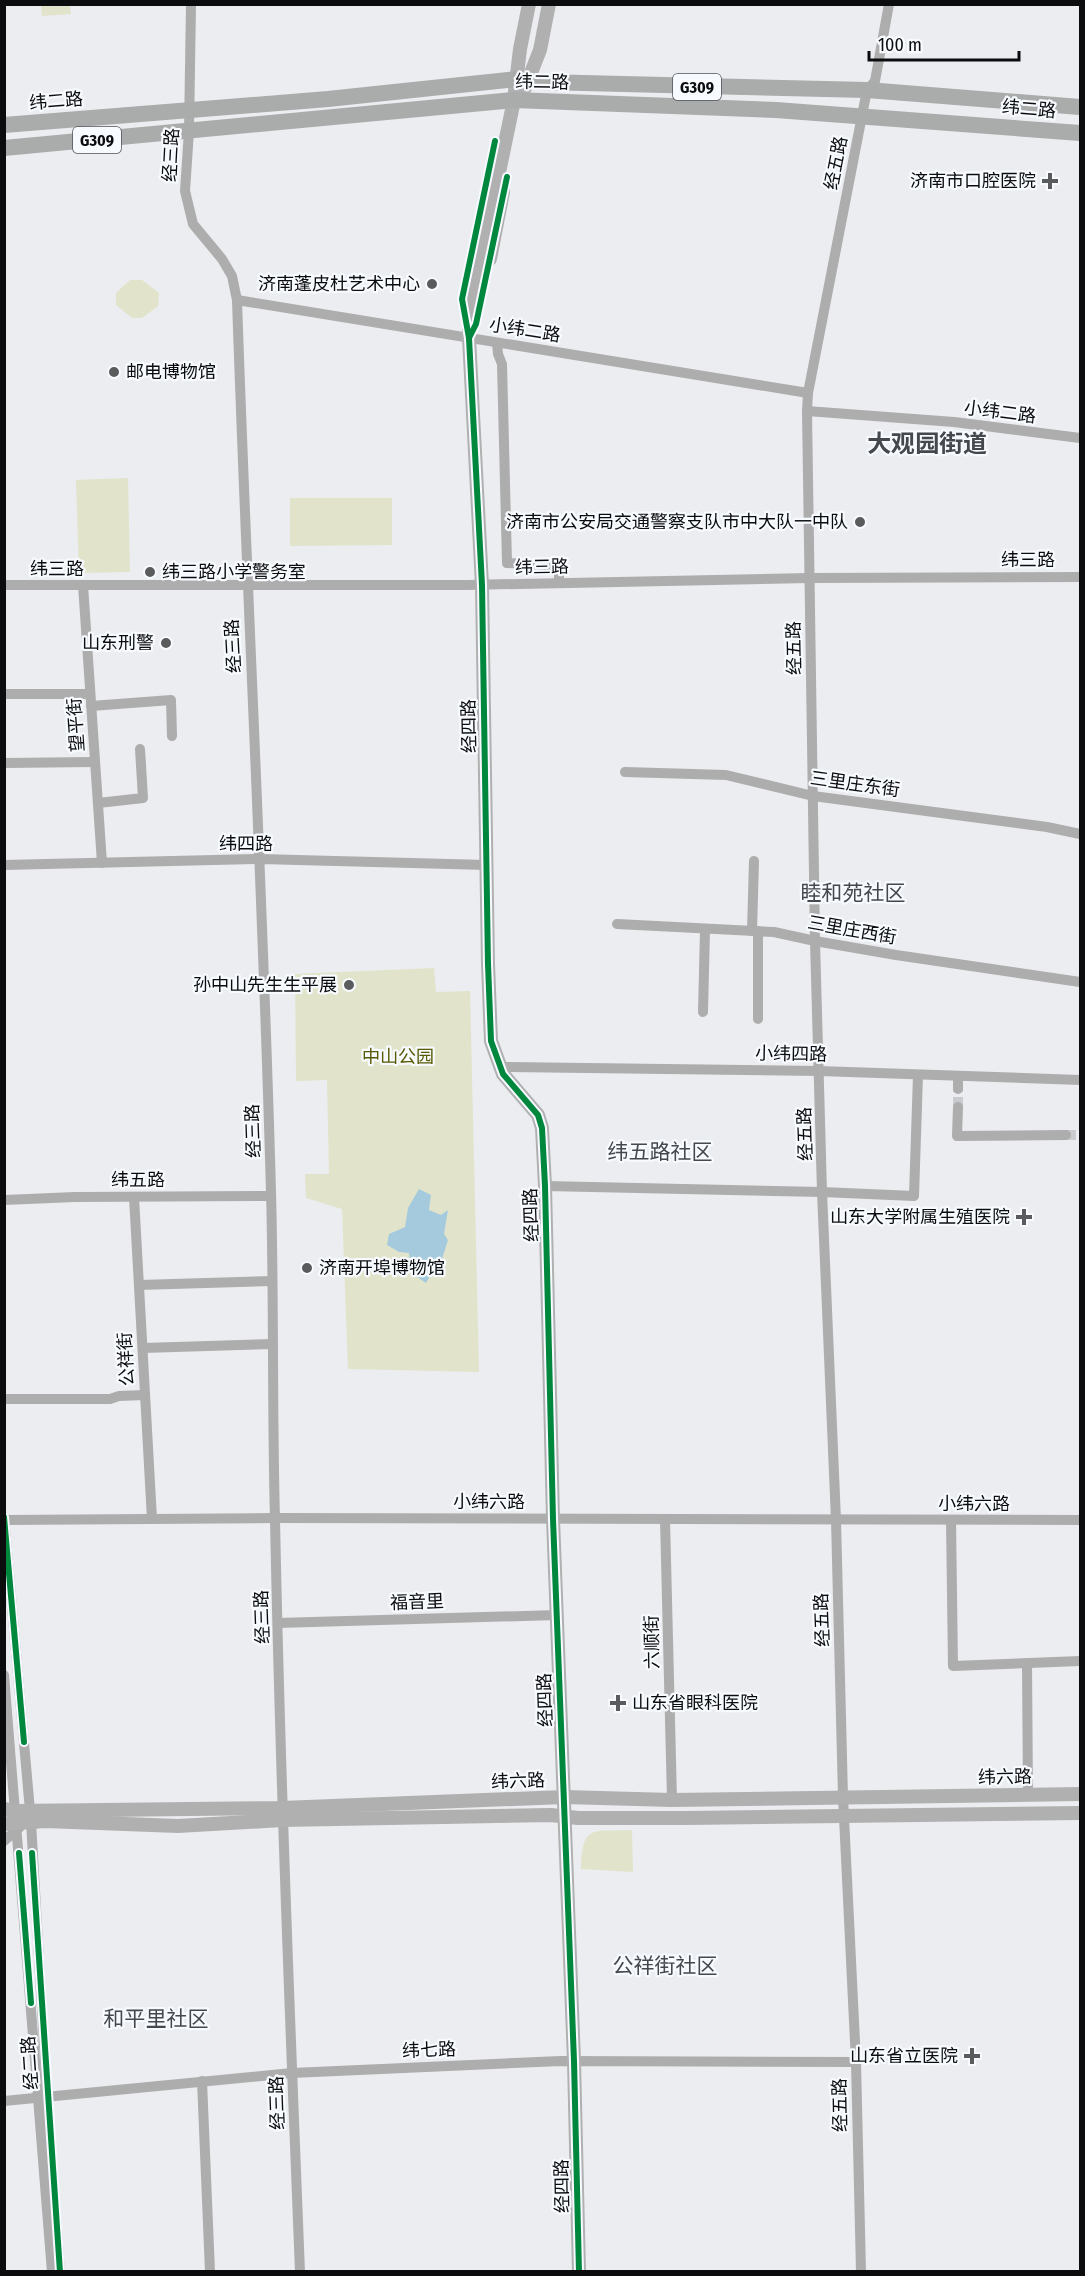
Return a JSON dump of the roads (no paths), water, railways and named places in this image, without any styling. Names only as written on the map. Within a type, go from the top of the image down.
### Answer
[{"type":"highway","name":"纬二路","points":[[4,125],[328,99],[522,79],[543,82],[698,87],[867,90],[1080,107]]},
{"type":"highway","name":"纬二路","points":[[4,148],[518,101],[736,108],[1080,133]]},
{"type":"main road","name":"经四路","points":[[529,4],[520,49],[522,79],[476,324],[469,338],[482,585],[491,1041],[500,1067],[515,1090],[538,1115],[542,1128],[553,1519],[574,2061],[577,2271]]},
{"type":"main road","name":"经四路","points":[[522,79],[540,50],[549,4]]},
{"type":"main road","name":"纬六路","points":[[282,1814],[564,1797],[672,1800],[1080,1794]]},
{"type":"main road","name":"纬六路","points":[[17,1815],[282,1814],[687,1818],[1080,1813]]},
{"type":"street","name":"经三路","points":[[191,4],[189,131],[185,191],[193,224],[222,259],[232,276],[237,300],[246,586],[260,859],[271,1196],[282,1814],[300,2271]]},
{"type":"street","name":"经五路","points":[[861,2271],[856,2062],[843,1797],[836,1520],[822,1192],[815,941],[807,411],[808,393],[867,90],[874,81],[889,4]]},
{"type":"street","name":"小纬二路","points":[[237,300],[808,393]]},
{"type":"street","points":[[497,343],[502,364],[507,563],[559,566],[559,583]]},
{"type":"street","name":"小纬二路","points":[[807,411],[954,422],[1080,438]]},
{"type":"street","name":"纬三路","points":[[4,585],[482,585],[809,578],[1080,577]]},
{"type":"street","name":"望平街","points":[[83,585],[102,863]]},
{"type":"street","points":[[4,694],[90,694]]},
{"type":"street","points":[[91,706],[171,700],[172,736]]},
{"type":"street","points":[[98,803],[143,798],[140,748]]},
{"type":"street","points":[[4,763],[94,762]]},
{"type":"street","name":"三里庄东街","points":[[626,772],[726,775],[813,796],[1047,827],[1080,834]]},
{"type":"street","name":"纬四路","points":[[4,865],[260,859],[487,865]]},
{"type":"street","points":[[754,861],[758,1019]]},
{"type":"street","name":"三里庄西街","points":[[617,924],[774,932],[815,941],[1080,982]]},
{"type":"street","points":[[703,1012],[705,930]]},
{"type":"street","name":"小纬四路","points":[[500,1067],[819,1071],[1080,1080]]},
{"type":"street","points":[[545,1186],[914,1196],[918,1075]]},
{"type":"street","points":[[958,1076],[958,1089]]},
{"type":"street","points":[[958,1107],[957,1136],[1066,1135]]},
{"type":"street","name":"纬五路","points":[[4,1200],[271,1196]]},
{"type":"street","name":"公祥街","points":[[134,1197],[152,1519]]},
{"type":"street","points":[[139,1285],[272,1281]]},
{"type":"street","points":[[142,1348],[273,1344]]},
{"type":"street","points":[[4,1399],[110,1399],[119,1396],[145,1395]]},
{"type":"street","name":"小纬六路","points":[[5,1519],[1080,1520]]},
{"type":"street","name":"经二路","points":[[5,1519],[17,1815],[43,2097],[52,2271]]},
{"type":"street","name":"六顺街","points":[[665,1520],[672,1800]]},
{"type":"street","points":[[951,1520],[953,1666],[1080,1661]]},
{"type":"street","name":"福音里","points":[[278,1623],[557,1615]]},
{"type":"street","points":[[1027,1663],[1028,1795]]},
{"type":"street","name":"经二路","points":[[4,1675],[60,2271]]},
{"type":"street","points":[[4,1785],[17,1815],[4,1841]]},
{"type":"street","name":"纬七路","points":[[4,2101],[292,2073],[574,2061],[856,2062]]},
{"type":"street","points":[[202,2081],[210,2271]]},
{"type":"water","points":[[419,1189],[431,1195],[429,1210],[441,1215],[448,1210],[444,1234],[448,1240],[442,1259],[434,1260],[432,1273],[426,1283],[411,1273],[409,1253],[399,1252],[387,1245],[389,1234],[405,1227],[408,1208]]},
{"type":"tunnel","points":[[958,1089],[958,1107]]},
{"type":"tunnel","points":[[1066,1135],[1080,1135]]},
{"type":"place","name":"济南市口腔医院","points":[[1050,181]]},
{"type":"place","name":"济南蓬皮杜艺术中心","points":[[432,284]]},
{"type":"place","name":"邮电博物馆","points":[[114,372]]},
{"type":"place","name":"济南市公安局交通警察支队市中大队一中队","points":[[860,522]]},
{"type":"place","name":"纬三路小学警务室","points":[[150,572]]},
{"type":"place","name":"山东刑警","points":[[166,643]]},
{"type":"place","name":"孙中山先生生平展","points":[[349,985]]},
{"type":"place","name":"山东大学附属生殖医院","points":[[1024,1217]]},
{"type":"place","name":"济南开埠博物馆","points":[[307,1268]]},
{"type":"place","name":"山东省眼科医院","points":[[618,1703]]},
{"type":"place","name":"山东省立医院","points":[[972,2056]]},
{"type":"district","name":"大观园街道","points":[[927,444]]},
{"type":"district","name":"睦和苑社区","points":[[853,893]]},
{"type":"district","name":"纬五路社区","points":[[660,1152]]},
{"type":"district","name":"公祥街社区","points":[[665,1966]]},
{"type":"district","name":"和平里社区","points":[[156,2019]]},
{"type":"park label","name":"中山公园","points":[[398,1057]]}]
